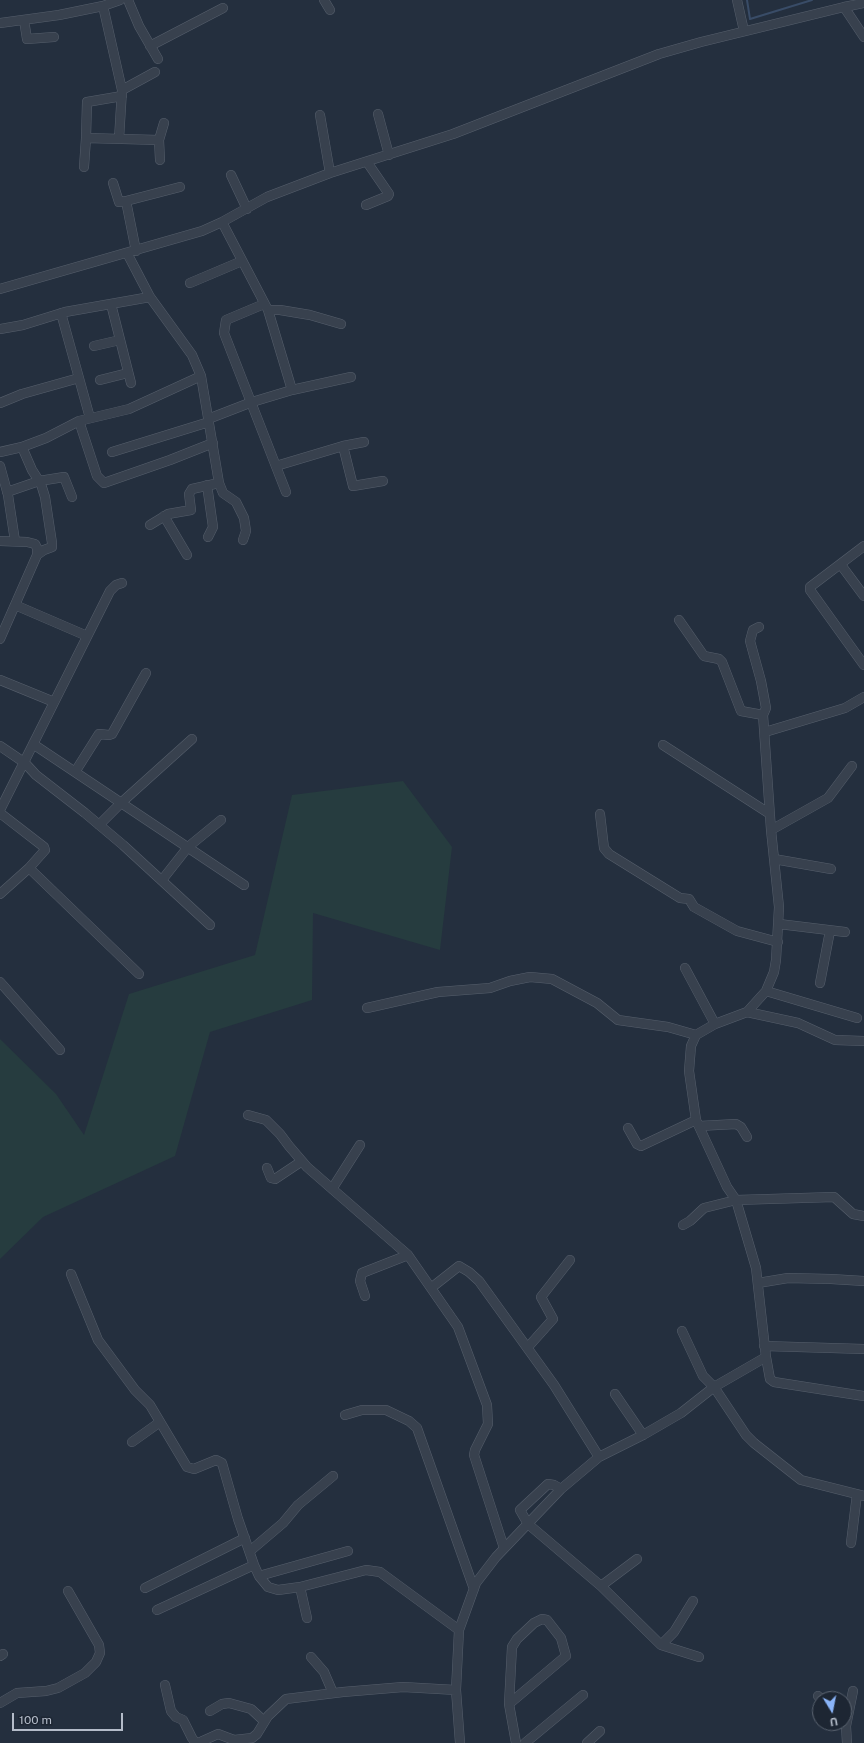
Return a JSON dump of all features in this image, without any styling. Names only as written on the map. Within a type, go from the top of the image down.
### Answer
[{"type":"street","points":[[0,23],[59,16],[103,6],[120,0]]},
{"type":"street","points":[[128,0],[139,26],[158,59]]},
{"type":"street","points":[[324,0],[330,10]]},
{"type":"street","points":[[737,0],[744,31]]},
{"type":"street","points":[[0,289],[202,231],[222,222],[267,197],[330,173],[453,134],[659,54],[744,31],[864,3]]},
{"type":"street","points":[[103,6],[122,93],[120,139]]},
{"type":"street","points":[[844,7],[864,37]]},
{"type":"street","points":[[150,46],[223,8]]},
{"type":"street","points":[[24,20],[27,39],[54,37]]},
{"type":"street","points":[[84,167],[87,102],[89,100],[122,93],[155,72]]},
{"type":"street","points":[[378,114],[389,154]]},
{"type":"street","points":[[320,115],[330,173]]},
{"type":"street","points":[[160,160],[159,140],[164,123]]},
{"type":"street","points":[[86,138],[159,140]]},
{"type":"street","points":[[366,205],[388,196],[389,194],[367,162]]},
{"type":"street","points":[[231,175],[247,208]]},
{"type":"street","points":[[113,183],[118,201],[126,201],[180,187]]},
{"type":"street","points":[[126,201],[131,252],[150,297],[192,355],[201,376],[219,483],[223,493],[236,502],[244,518],[246,526],[243,540]]},
{"type":"street","points":[[222,222],[266,307],[292,390]]},
{"type":"street","points":[[190,283],[242,261]]},
{"type":"street","points":[[0,329],[23,325],[61,313],[150,297]]},
{"type":"street","points":[[111,304],[130,383]]},
{"type":"street","points":[[286,492],[224,333],[225,323],[226,320],[232,316],[266,307],[310,315],[341,324]]},
{"type":"street","points":[[61,313],[90,418]]},
{"type":"street","points":[[94,346],[120,340]]},
{"type":"street","points":[[100,380],[128,373]]},
{"type":"street","points":[[0,452],[22,447],[46,438],[79,421],[129,408],[201,376]]},
{"type":"street","points":[[112,452],[209,420],[252,402],[292,390],[351,376]]},
{"type":"street","points":[[0,403],[22,394],[79,378]]},
{"type":"street","points":[[79,421],[97,476],[104,483],[213,443]]},
{"type":"street","points":[[276,466],[343,446],[364,442]]},
{"type":"street","points":[[343,446],[352,486],[382,481]]},
{"type":"street","points":[[22,447],[46,497],[52,546],[37,555]]},
{"type":"street","points":[[0,466],[7,492],[15,541]]},
{"type":"street","points":[[7,492],[39,481],[64,477],[72,497]]},
{"type":"street","points":[[150,524],[164,516],[191,510],[190,492],[195,487],[219,483]]},
{"type":"street","points":[[207,485],[213,527],[208,537]]},
{"type":"street","points":[[164,516],[187,555]]},
{"type":"street","points":[[0,541],[15,541],[35,544],[37,548],[37,555],[0,639]]},
{"type":"street","points":[[864,546],[841,565],[811,585],[810,588],[864,665]]},
{"type":"street","points":[[841,565],[864,596]]},
{"type":"street","points":[[0,810],[25,763],[33,744],[110,591],[116,585],[122,583]]},
{"type":"street","points":[[15,605],[87,636]]},
{"type":"street","points":[[679,620],[704,656],[719,659],[722,662],[741,711],[764,715]]},
{"type":"street","points":[[759,627],[753,630],[750,641],[761,681],[766,708],[764,715],[765,732],[779,924],[774,972],[766,991],[747,1012],[715,1024],[696,1035],[691,1046],[689,1071],[697,1123],[727,1186],[736,1200],[758,1283],[764,1346],[770,1379],[774,1382],[864,1396]]},
{"type":"street","points":[[75,772],[99,734],[112,734],[146,673]]},
{"type":"street","points":[[0,680],[54,702]]},
{"type":"street","points":[[765,732],[845,708],[864,696]]},
{"type":"street","points":[[851,705],[864,703]]},
{"type":"street","points":[[99,825],[122,802],[192,739]]},
{"type":"street","points":[[33,744],[122,802],[244,885]]},
{"type":"street","points":[[663,745],[770,814]]},
{"type":"street","points":[[0,746],[25,763],[36,775],[99,825],[210,924]]},
{"type":"street","points":[[771,830],[828,798],[852,766]]},
{"type":"street","points":[[0,813],[44,848],[44,851],[29,868],[0,894]]},
{"type":"street","points":[[600,814],[604,848],[609,854],[680,898],[689,899],[694,907],[737,931],[778,942]]},
{"type":"street","points":[[162,880],[188,847],[221,820]]},
{"type":"street","points":[[774,859],[831,869]]},
{"type":"street","points":[[29,868],[139,974]]},
{"type":"street","points":[[779,924],[845,932]]},
{"type":"street","points":[[820,983],[830,931]]},
{"type":"street","points":[[685,968],[715,1024]]},
{"type":"street","points":[[367,1008],[438,992],[490,988],[510,981],[530,977],[552,979],[597,1003],[618,1020],[668,1027],[696,1035]]},
{"type":"street","points":[[0,982],[60,1050]]},
{"type":"street","points":[[766,991],[857,1018]]},
{"type":"street","points":[[747,1012],[798,1023],[835,1040],[864,1041]]},
{"type":"street","points":[[248,1115],[266,1120],[280,1134],[302,1161],[408,1255],[458,1327],[487,1405],[488,1424],[483,1437],[476,1447],[474,1455],[504,1548]]},
{"type":"street","points":[[628,1128],[636,1144],[641,1146],[697,1123],[736,1124],[741,1127],[747,1138]]},
{"type":"street","points":[[332,1189],[360,1145]]},
{"type":"street","points":[[267,1168],[271,1178],[275,1179],[302,1161]]},
{"type":"street","points":[[683,1225],[690,1221],[704,1208],[736,1200],[834,1197],[853,1214],[864,1216]]},
{"type":"street","points":[[365,1296],[360,1281],[362,1273],[408,1255]]},
{"type":"street","points":[[528,1347],[552,1320],[541,1297],[570,1260]]},
{"type":"street","points":[[431,1288],[459,1266],[469,1272],[490,1294],[528,1347],[554,1385],[599,1457]]},
{"type":"street","points":[[71,1274],[98,1340],[135,1390],[150,1406],[187,1467],[194,1469],[216,1460],[222,1464],[254,1565],[259,1576],[268,1587],[278,1590],[300,1587],[366,1570],[380,1572],[459,1630]]},
{"type":"street","points":[[758,1283],[788,1278],[832,1278],[864,1281]]},
{"type":"street","points":[[682,1331],[703,1376],[714,1387],[746,1435],[754,1443],[801,1480],[861,1495],[851,1543]]},
{"type":"street","points":[[764,1346],[864,1349]]},
{"type":"street","points":[[460,1743],[456,1690],[459,1630],[476,1583],[504,1548],[561,1489],[599,1457],[644,1435],[682,1413],[714,1387],[766,1357]]},
{"type":"street","points":[[615,1394],[644,1435]]},
{"type":"street","points":[[345,1415],[362,1410],[386,1410],[409,1421],[417,1428],[474,1589]]},
{"type":"street","points":[[132,1442],[160,1422]]},
{"type":"street","points":[[250,1552],[283,1523],[298,1505],[333,1476]]},
{"type":"street","points":[[561,1489],[554,1485],[548,1484],[520,1510],[528,1524],[601,1586],[661,1645],[699,1657]]},
{"type":"street","points":[[145,1588],[245,1538]]},
{"type":"street","points":[[259,1576],[348,1551]]},
{"type":"street","points":[[601,1586],[637,1559]]},
{"type":"street","points":[[157,1610],[254,1565]]},
{"type":"street","points":[[300,1587],[307,1618]]},
{"type":"street","points":[[0,1703],[17,1694],[46,1691],[58,1688],[85,1673],[96,1662],[100,1653],[99,1645],[68,1591]]},
{"type":"street","points":[[661,1645],[674,1632],[693,1601]]},
{"type":"street","points":[[509,1704],[566,1656],[561,1638],[547,1620],[542,1619],[534,1623],[517,1639],[512,1647],[509,1704],[516,1743]]},
{"type":"street","points":[[311,1657],[324,1672],[333,1693]]},
{"type":"street","points":[[165,1685],[171,1711],[176,1717],[183,1720],[192,1738],[197,1743],[212,1735],[218,1734],[234,1740],[252,1738],[264,1721],[286,1699],[402,1687],[456,1690]]},
{"type":"street","points":[[852,1695],[853,1691]]},
{"type":"street","points":[[526,1743],[583,1695]]},
{"type":"street","points":[[210,1710],[222,1704],[229,1703],[239,1705],[251,1709],[264,1721]]},
{"type":"street","points":[[587,1743],[600,1731]]},
{"type":"street","points":[[846,1731],[847,1743]]},
{"type":"green space","points":[[403,781],[452,847],[440,950],[313,913],[312,1000],[210,1032],[175,1156],[43,1217],[0,1259],[0,1039],[56,1094],[84,1135],[129,994],[255,955],[292,795]]},
{"type":"waterway","points":[[747,0],[750,19],[812,0]]}]
